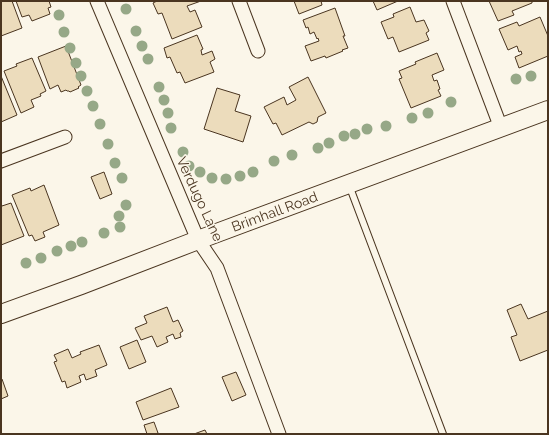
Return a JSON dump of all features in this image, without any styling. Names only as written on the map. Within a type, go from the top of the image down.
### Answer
[{"type":"street","name":"Verdugo Lane","points":[[97,1],[198,240],[217,268],[280,434]]},
{"type":"street","points":[[239,1],[258,51]]},
{"type":"street","points":[[453,1],[501,128]]},
{"type":"street","name":"Brimhall Road","points":[[1,314],[548,110]]},
{"type":"street","points":[[1,161],[65,137]]},
{"type":"lane","points":[[349,184],[444,434]]},
{"type":"building","points":[[1,1],[12,1],[22,28],[1,36]]},
{"type":"building","points":[[16,1],[49,1],[51,7],[48,8],[50,14],[32,21],[29,15],[22,17]]},
{"type":"building","points":[[157,1],[201,1],[187,6],[190,12],[195,10],[202,27],[172,39],[162,13],[158,14],[153,3]]},
{"type":"building","points":[[294,1],[321,1],[322,5],[299,14]]},
{"type":"building","points":[[373,1],[398,1],[377,10]]},
{"type":"building","points":[[489,1],[532,1],[532,3],[512,11],[514,15],[498,21]]},
{"type":"building","points":[[410,7],[416,22],[424,20],[429,31],[426,33],[429,40],[399,52],[393,37],[388,39],[381,22],[394,17],[393,14]]},
{"type":"building","points":[[335,8],[348,48],[326,58],[325,56],[311,61],[305,46],[319,41],[314,32],[310,34],[308,27],[306,28],[303,20]]},
{"type":"building","points":[[540,17],[548,36],[548,56],[519,68],[515,57],[522,54],[521,51],[519,52],[517,46],[508,50],[499,29],[517,22],[519,26]]},
{"type":"building","points":[[197,35],[203,49],[201,50],[202,55],[212,51],[215,59],[210,62],[214,72],[185,83],[180,72],[177,73],[170,57],[167,58],[164,48]]},
{"type":"building","points":[[66,46],[81,85],[78,87],[79,88],[70,92],[66,90],[61,92],[58,85],[50,89],[38,57]]},
{"type":"building","points":[[437,53],[444,70],[432,75],[434,81],[437,80],[440,89],[438,90],[441,96],[411,108],[399,79],[402,78],[399,71],[416,64],[415,62]]},
{"type":"building","points":[[32,58],[46,91],[40,94],[41,96],[31,100],[34,107],[21,113],[4,71],[17,66],[16,64]]},
{"type":"building","points":[[1,76],[17,115],[1,122]]},
{"type":"building","points":[[308,77],[326,113],[318,117],[317,122],[313,124],[309,122],[282,135],[276,123],[273,124],[264,107],[284,97],[287,105],[296,100],[289,87]]},
{"type":"building","points":[[217,88],[240,95],[235,111],[251,116],[243,142],[204,129]]},
{"type":"building","points":[[104,172],[112,194],[100,199],[91,177]]},
{"type":"building","points":[[44,185],[59,225],[43,232],[45,237],[35,241],[32,235],[29,236],[12,195],[30,188],[31,191]]},
{"type":"building","points":[[11,203],[24,236],[1,245],[1,204],[2,206]]},
{"type":"building","points":[[521,304],[528,319],[548,311],[548,350],[520,361],[511,337],[517,335],[507,310]]},
{"type":"building","points":[[167,307],[173,322],[178,320],[183,331],[180,333],[181,337],[175,339],[173,334],[166,337],[168,342],[157,347],[152,336],[141,340],[135,328],[147,323],[144,316]]},
{"type":"building","points":[[137,340],[146,362],[129,369],[120,347]]},
{"type":"building","points":[[99,345],[107,365],[95,370],[97,376],[86,380],[84,374],[79,376],[81,382],[67,388],[65,381],[62,382],[54,362],[57,361],[54,355],[68,349],[72,358],[81,354],[80,352]]},
{"type":"building","points":[[236,372],[246,395],[232,401],[222,377]]},
{"type":"building","points":[[1,379],[8,396],[1,399]]},
{"type":"building","points":[[171,388],[179,407],[143,420],[136,402]]},
{"type":"building","points":[[154,422],[158,433],[147,434],[144,425]]},
{"type":"building","points":[[205,430],[207,434],[194,434]]}]
